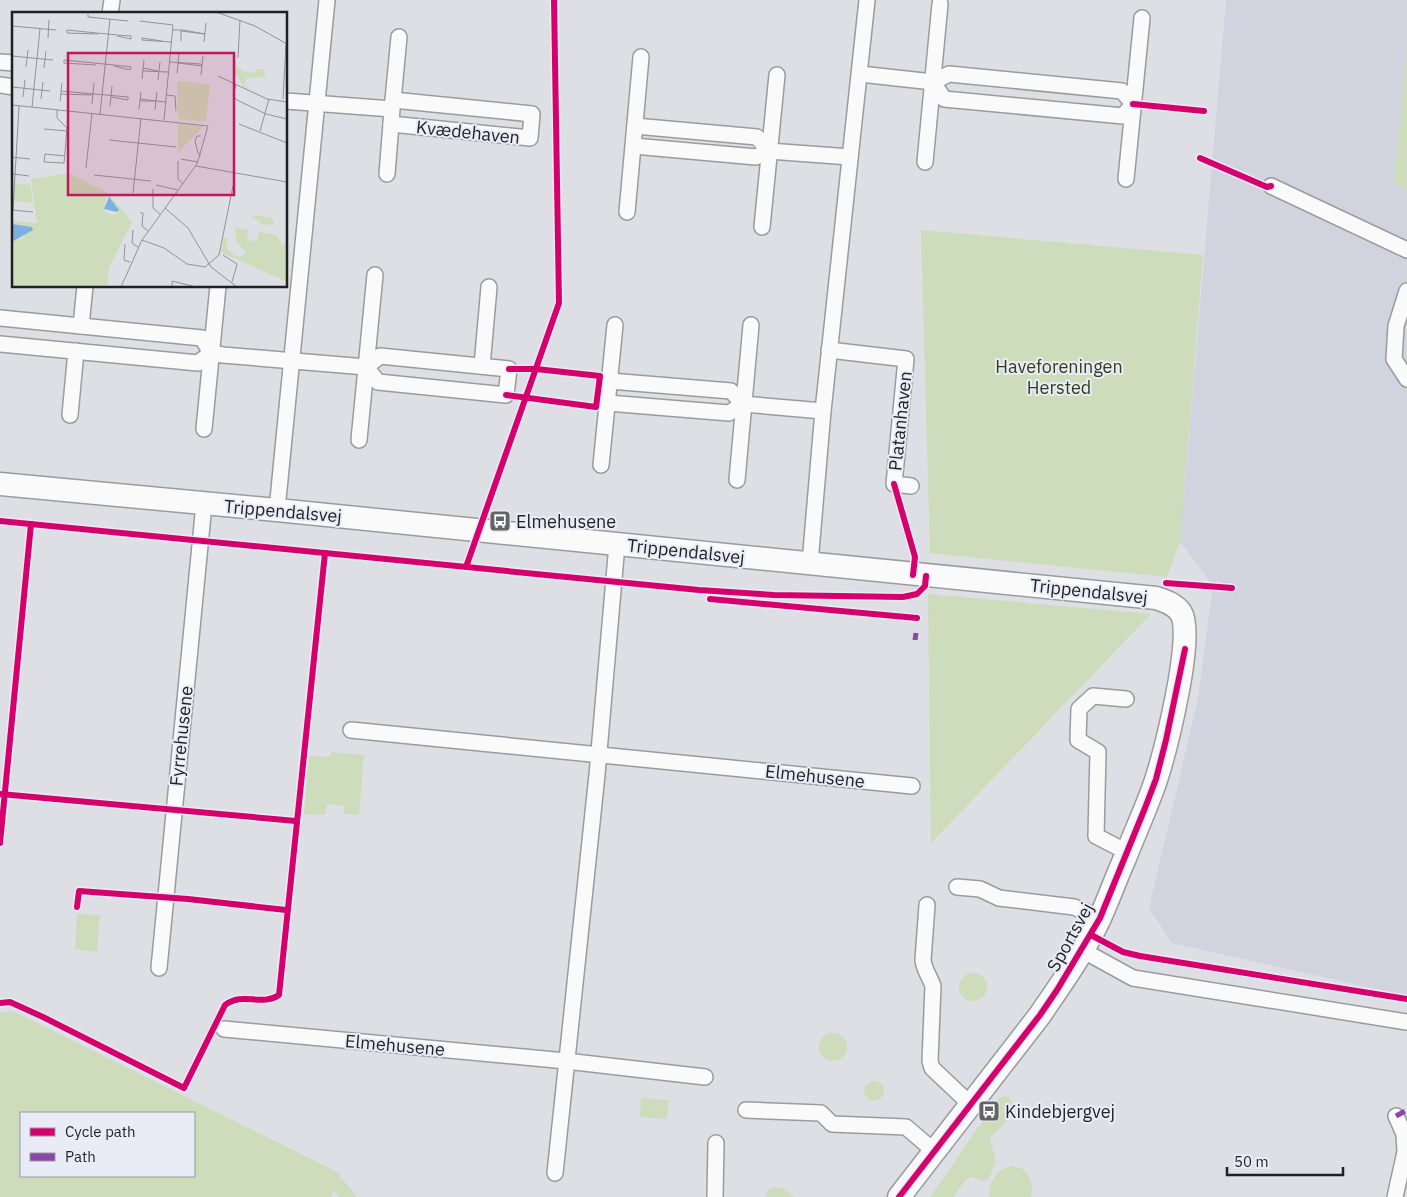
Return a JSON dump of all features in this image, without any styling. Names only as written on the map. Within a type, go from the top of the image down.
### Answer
[{"type":"street","points":[[277,510],[327,0]]},
{"type":"street","points":[[810,563],[822,411],[867,0]]},
{"type":"street","points":[[925,162],[940,4]]},
{"type":"street","points":[[1126,179],[1142,18]]},
{"type":"street","name":"Kvædehaven","points":[[386,174],[399,37]]},
{"type":"street","points":[[627,212],[641,57]]},
{"type":"street","points":[[860,74],[933,82],[949,74],[1122,91],[1133,104]]},
{"type":"street","points":[[762,227],[777,75]]},
{"type":"street","points":[[933,82],[944,99],[1123,116],[1133,104]]},
{"type":"street","name":"Kvædehaven","points":[[288,101],[392,111],[532,114],[530,138],[392,111]]},
{"type":"street","points":[[635,126],[757,137],[769,150]]},
{"type":"street","points":[[634,146],[756,157],[769,150],[850,157]]},
{"type":"street","points":[[1271,186],[1407,250]]},
{"type":"street","points":[[359,440],[375,275]]},
{"type":"street","points":[[482,366],[489,287]]},
{"type":"street","points":[[81,326],[85,288]]},
{"type":"street","points":[[204,429],[218,288]]},
{"type":"street","points":[[1407,291],[1396,326],[1394,359],[1407,379]]},
{"type":"street","points":[[0,318],[202,338],[211,353]]},
{"type":"street","points":[[602,465],[615,325]]},
{"type":"street","points":[[737,480],[751,325]]},
{"type":"street","points":[[0,344],[198,362],[211,353],[366,367],[380,356],[509,369],[506,395],[378,382],[366,367]]},
{"type":"street","name":"Platanhaven","points":[[829,350],[906,359],[894,484],[911,486]]},
{"type":"street","points":[[70,415],[76,351]]},
{"type":"street","points":[[610,381],[732,391],[743,404]]},
{"type":"street","points":[[608,403],[729,413],[743,404],[822,411]]},
{"type":"street","name":"Trippendalsvej","points":[[0,484],[204,512],[277,510],[1156,598],[1171,604],[1181,614],[1185,628],[1185,649]]},
{"type":"street","name":"Fyrrehusene","points":[[159,968],[204,512]]},
{"type":"street","points":[[555,1172],[599,755],[617,544]]},
{"type":"street","name":"Sportsvej","points":[[899,1197],[1044,1008],[1082,950],[1100,918],[1156,779],[1175,701],[1185,649]]},
{"type":"street","points":[[1126,699],[1093,696],[1079,709],[1078,740],[1098,752],[1096,836],[1127,852]]},
{"type":"street","name":"Elmehusene","points":[[351,730],[912,786]]},
{"type":"street","name":"Sportsvej","points":[[957,887],[980,889],[999,898],[1074,907],[1100,918]]},
{"type":"street","points":[[927,905],[923,960],[933,986],[930,1061],[932,1068],[970,1104]]},
{"type":"street","points":[[1082,950],[1133,978],[1407,1022]]},
{"type":"street","name":"Elmehusene","points":[[224,1029],[566,1061],[705,1077]]},
{"type":"street","points":[[746,1110],[821,1113],[832,1124],[906,1127],[934,1151]]},
{"type":"street","points":[[1395,1197],[1405,1152],[1404,1134],[1396,1116]]},
{"type":"street","points":[[715,1197],[716,1143]]},
{"type":"shaded area","points":[[1226,0],[1407,0],[1407,996],[1172,943],[1149,908],[1198,699],[1213,585],[1180,542]]},
{"type":"green space","points":[[1407,49],[1407,188],[1394,185]]},
{"type":"green space","name":"Haveforeningen Hersted","points":[[921,230],[1203,255],[1180,542],[1167,577],[930,553]]},
{"type":"green space","points":[[928,594],[1151,614],[931,843]]},
{"type":"green space","points":[[331,752],[364,755],[359,815],[344,814],[344,806],[327,804],[325,815],[304,814],[309,756],[330,757]]},
{"type":"green space","points":[[77,914],[100,915],[97,952],[75,949]]},
{"type":"green space","points":[[973,973],[983,977],[987,987],[983,997],[973,1001],[963,997],[959,987],[963,977]]},
{"type":"green space","points":[[9,1011],[15,1012],[341,1174],[339,1179],[344,1181],[357,1197],[340,1197],[334,1191],[331,1197],[0,1197],[0,1013]]},
{"type":"green space","points":[[833,1033],[843,1037],[847,1047],[843,1057],[833,1061],[823,1057],[819,1047],[823,1037]]},
{"type":"green space","points":[[874,1081],[881,1084],[884,1091],[881,1098],[874,1101],[867,1098],[864,1091],[867,1084]]},
{"type":"green space","points":[[1005,1096],[1010,1098],[1012,1110],[1007,1120],[991,1136],[990,1140],[996,1161],[989,1179],[983,1181],[967,1178],[953,1197],[930,1197],[998,1099]]},
{"type":"green space","points":[[641,1098],[669,1100],[667,1119],[640,1117]]},
{"type":"green space","points":[[1013,1166],[1027,1173],[1032,1186],[1031,1197],[989,1197],[992,1181],[998,1172]]},
{"type":"green space","points":[[774,1187],[783,1188],[794,1197],[765,1197],[767,1191]]},
{"type":"marked path","points":[[915,640],[916,633]]},
{"type":"marked path","points":[[1396,1116],[1407,1110]]},
{"type":"cycle path","points":[[466,567],[559,303],[554,0]]},
{"type":"cycle path","points":[[1133,104],[1204,111]]},
{"type":"cycle path","points":[[1200,158],[1267,187],[1271,186]]},
{"type":"cycle path","points":[[506,395],[596,407],[600,376],[536,369],[509,369]]},
{"type":"cycle path","points":[[894,484],[915,557],[913,575]]},
{"type":"cycle path","points":[[0,521],[699,590],[774,595],[903,597],[917,594],[925,586],[926,576]]},
{"type":"cycle path","points":[[0,843],[31,524]]},
{"type":"cycle path","points":[[0,1003],[10,1002],[43,1017],[184,1088],[225,1005],[238,999],[266,1000],[279,995],[325,553]]},
{"type":"cycle path","points":[[1166,583],[1232,588]]},
{"type":"cycle path","points":[[710,599],[917,618]]},
{"type":"cycle path","points":[[899,1197],[1040,1015],[1100,918],[1156,779],[1185,649]]},
{"type":"cycle path","points":[[0,794],[296,821]]},
{"type":"cycle path","points":[[77,907],[79,891],[188,899],[286,910]]},
{"type":"cycle path","points":[[1091,935],[1123,952],[1140,956],[1407,999]]},
{"type":"place","name":"Elmehusene","points":[[500,521]]},
{"type":"place","name":"Kindebjergvej","points":[[989,1111]]}]
